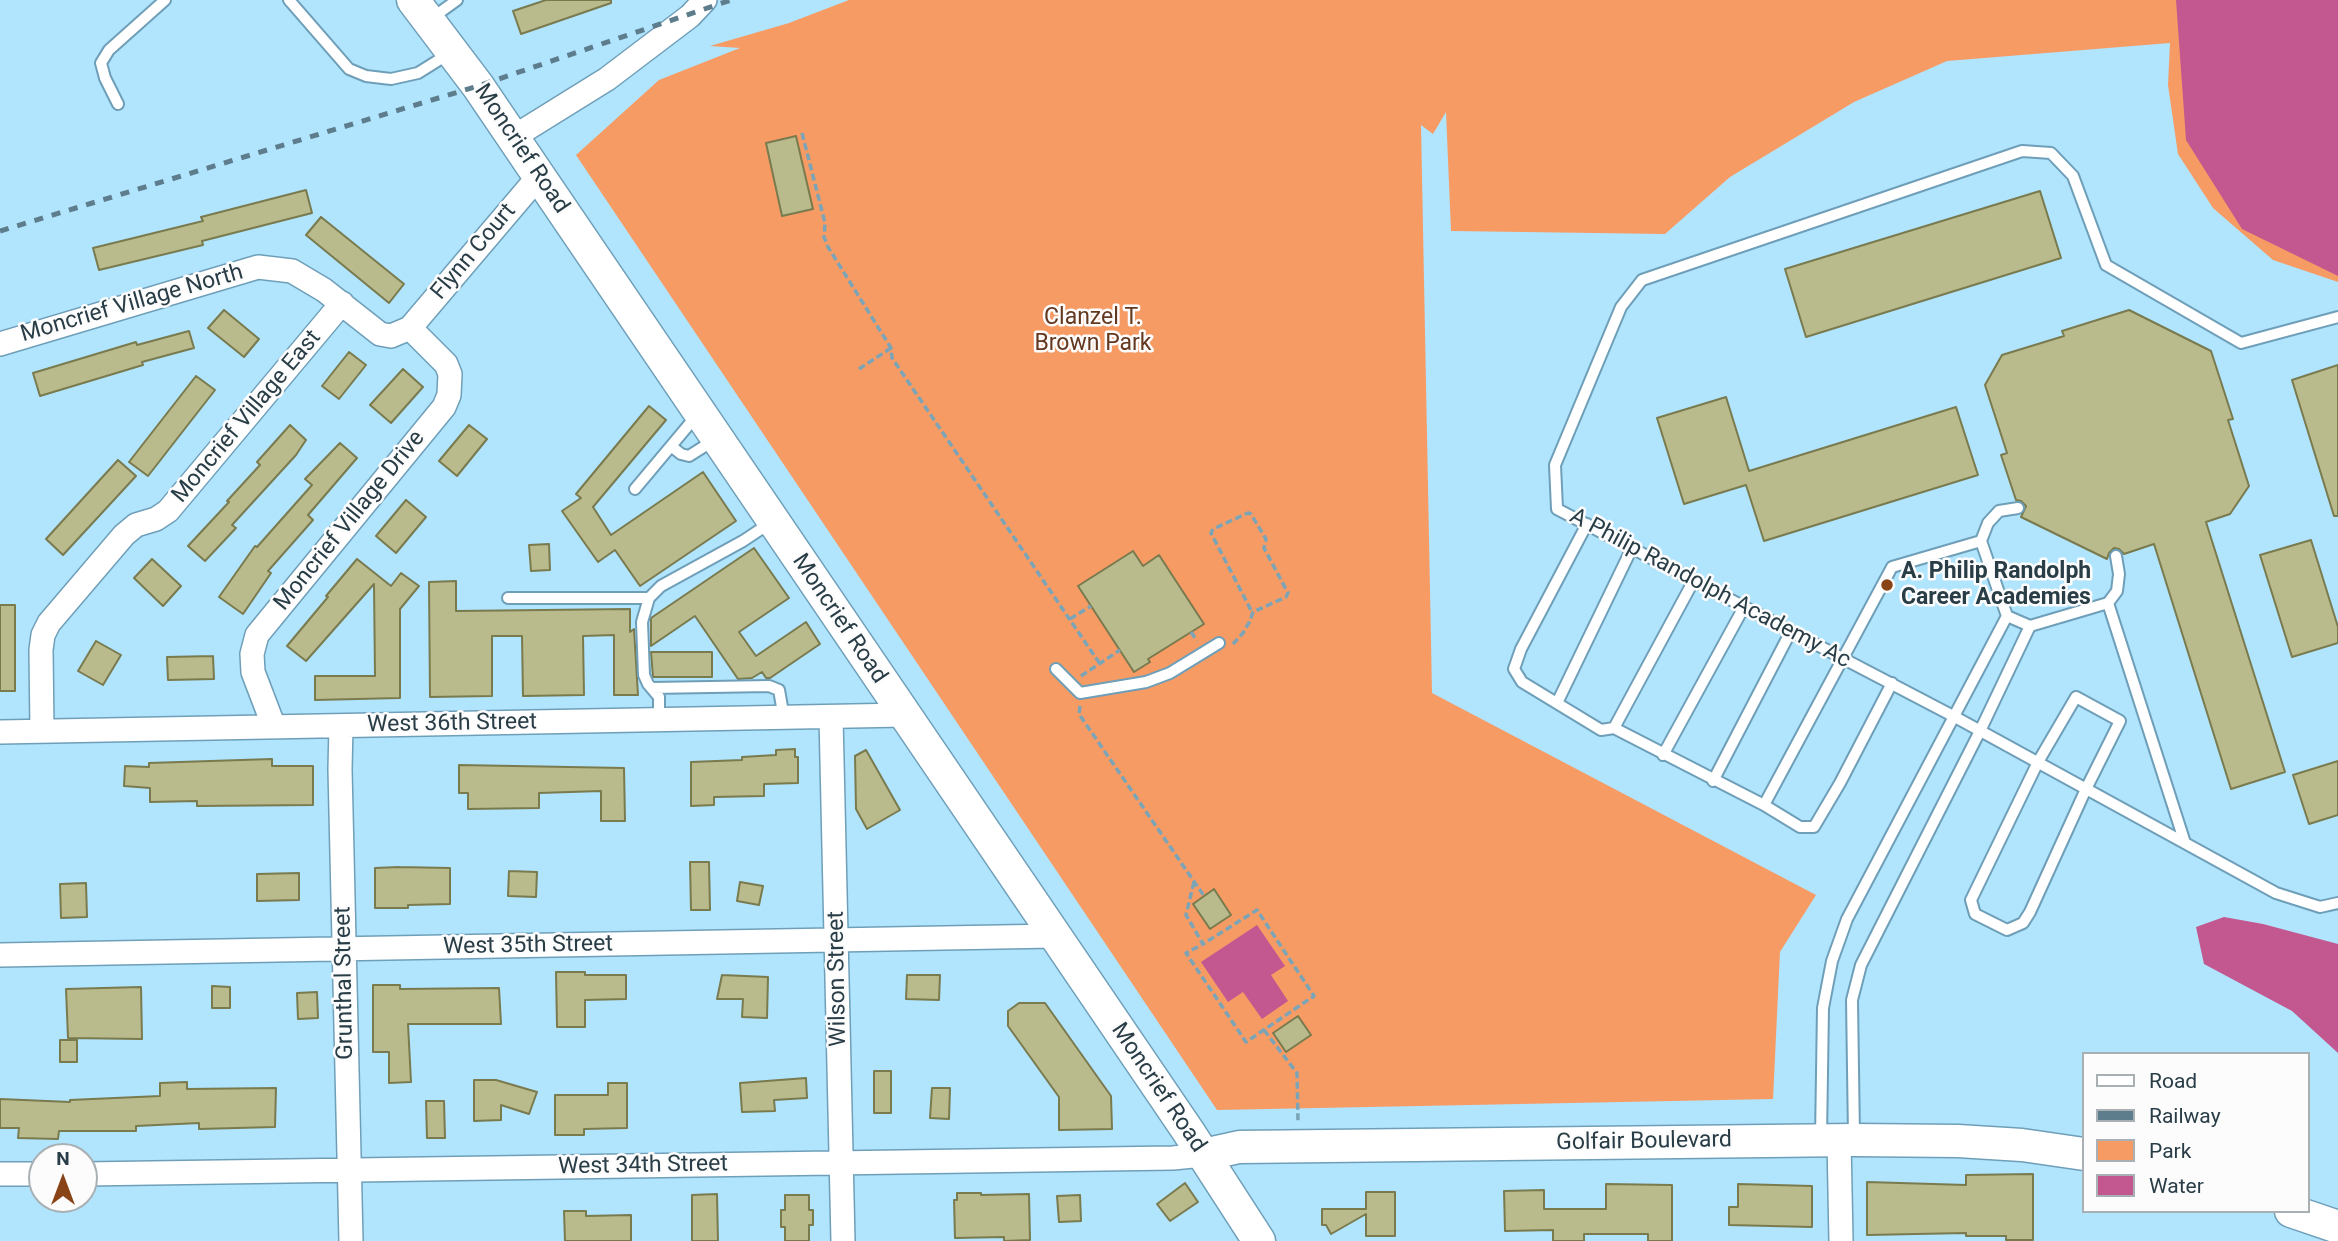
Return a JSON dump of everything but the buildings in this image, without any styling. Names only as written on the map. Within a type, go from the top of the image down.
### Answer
[{"type":"main road","name":"Moncrief Road","points":[[421,10],[539,176],[1259,1241]]},
{"type":"main road","name":"Golfair Boulevard","points":[[1203,1155],[1239,1147],[1838,1140],[1958,1141],[2022,1145],[2082,1154]]},
{"type":"main road","points":[[2295,1213],[2333,1231]]},
{"type":"street","points":[[512,138],[607,79],[690,16],[705,0]]},
{"type":"street","name":"Flynn Court","points":[[410,328],[539,176]]},
{"type":"street","name":"Moncrief Village North","points":[[0,344],[258,267],[292,271],[342,303],[380,334],[391,336],[410,328]]},
{"type":"street","name":"Moncrief Village East","points":[[42,731],[41,650],[43,635],[50,623],[124,535],[136,525],[168,512],[342,303]]},
{"type":"street","name":"Moncrief Village Drive","points":[[274,727],[253,672],[252,654],[257,635],[431,422],[449,395],[450,374],[446,365],[410,328]]},
{"type":"street","name":"West 36th Street","points":[[0,732],[905,715]]},
{"type":"street","name":"Wilson Street","points":[[831,717],[843,1241]]},
{"type":"street","name":"Grunthal Street","points":[[341,726],[351,1241]]},
{"type":"street","name":"West 35th Street","points":[[0,955],[1055,936]]},
{"type":"street","points":[[1838,1140],[1841,1241]]},
{"type":"street","name":"West 34th Street","points":[[98,1174],[1173,1158],[1203,1155]]},
{"type":"street","points":[[0,1174],[28,1174]]},
{"type":"lane","points":[[118,104],[101,63],[108,50],[165,0]]},
{"type":"lane","points":[[289,0],[349,69],[366,76],[391,79],[418,73],[452,51]]},
{"type":"lane","points":[[421,10],[457,0]]},
{"type":"lane","name":"A Philip Randolph Academy Ac","points":[[1980,730],[1557,509],[1555,465],[1621,307],[1642,281],[2022,151],[2050,153],[2073,176],[2106,265],[2241,343],[2338,317]]},
{"type":"lane","points":[[671,446],[681,454],[689,456],[708,426]]},
{"type":"lane","points":[[635,489],[671,446],[708,426]]},
{"type":"lane","points":[[1838,1140],[1823,1008],[1832,961],[1847,919],[2007,616],[1981,541],[1987,523],[1999,511],[2018,508]]},
{"type":"lane","points":[[659,720],[659,697],[644,675],[642,622],[649,598],[662,586],[773,521]]},
{"type":"lane","points":[[1587,524],[1521,649],[1514,668],[1522,682],[1601,730],[1614,728],[1800,827],[1814,827],[1892,683]]},
{"type":"lane","points":[[1763,805],[1892,567],[1981,541]]},
{"type":"lane","points":[[1557,703],[1632,548]]},
{"type":"lane","points":[[2007,616],[2030,626],[2109,603],[2117,591],[2119,574],[2116,556]]},
{"type":"lane","points":[[1614,728],[1694,580]]},
{"type":"lane","points":[[508,598],[649,598]]},
{"type":"lane","points":[[2109,603],[2185,843]]},
{"type":"lane","points":[[1663,755],[1744,607]]},
{"type":"lane","points":[[1838,1140],[1852,1000],[1861,965],[2030,626]]},
{"type":"lane","points":[[1713,781],[1791,631]]},
{"type":"lane","points":[[1056,669],[1080,693],[1146,682],[1170,673],[1217,644]]},
{"type":"lane","points":[[652,688],[769,686],[779,690],[784,718]]},
{"type":"lane","points":[[2120,721],[2023,923],[2007,930],[1975,914],[1971,900],[1975,888],[2038,762],[2076,697],[2120,721],[2144,714]]},
{"type":"lane","points":[[1980,730],[2276,893],[2320,907],[2338,903]]},
{"type":"path","points":[[802,134],[825,223],[824,237],[891,348],[892,358],[1100,664]]},
{"type":"path","points":[[859,369],[891,348]]},
{"type":"path","points":[[1217,644],[1225,648],[1235,643],[1253,614],[1286,597],[1288,593],[1264,548],[1266,539],[1248,513],[1213,529],[1211,533],[1253,614]]},
{"type":"path","points":[[1070,619],[1091,606]]},
{"type":"path","points":[[1070,683],[1120,650]]},
{"type":"path","points":[[1080,693],[1079,714],[1204,896]]},
{"type":"path","points":[[1194,882],[1186,915],[1203,944]]},
{"type":"path","points":[[1256,910],[1314,996],[1246,1042],[1186,953],[1203,944],[1256,910]]},
{"type":"path","points":[[1264,1030],[1297,1073],[1298,1121]]},
{"type":"green space","name":"Clanzel T. Brown Park","points":[[849,0],[2338,0],[2338,282],[2273,260],[2213,208],[2178,154],[2168,85],[2170,43],[1947,61],[1854,102],[1730,177],[1665,234],[1451,231],[1446,112],[1433,134],[1421,125],[1432,693],[1816,895],[1780,952],[1773,1099],[1217,1110],[576,155],[659,80],[740,48],[710,46],[789,23]]},
{"type":"water","points":[[2176,0],[2338,0],[2338,276],[2242,229],[2186,140]]},
{"type":"water","points":[[2224,917],[2263,924],[2338,944],[2338,1053],[2292,1011],[2204,964],[2196,927]]},
{"type":"water","points":[[1257,925],[1285,966],[1271,975],[1288,1001],[1262,1019],[1243,992],[1228,1002],[1201,962]]},
{"type":"railway","points":[[0,231],[478,86],[731,0]]},
{"type":"place","name":"A. Philip Randolph Career Academies","points":[[1887,585]]}]
